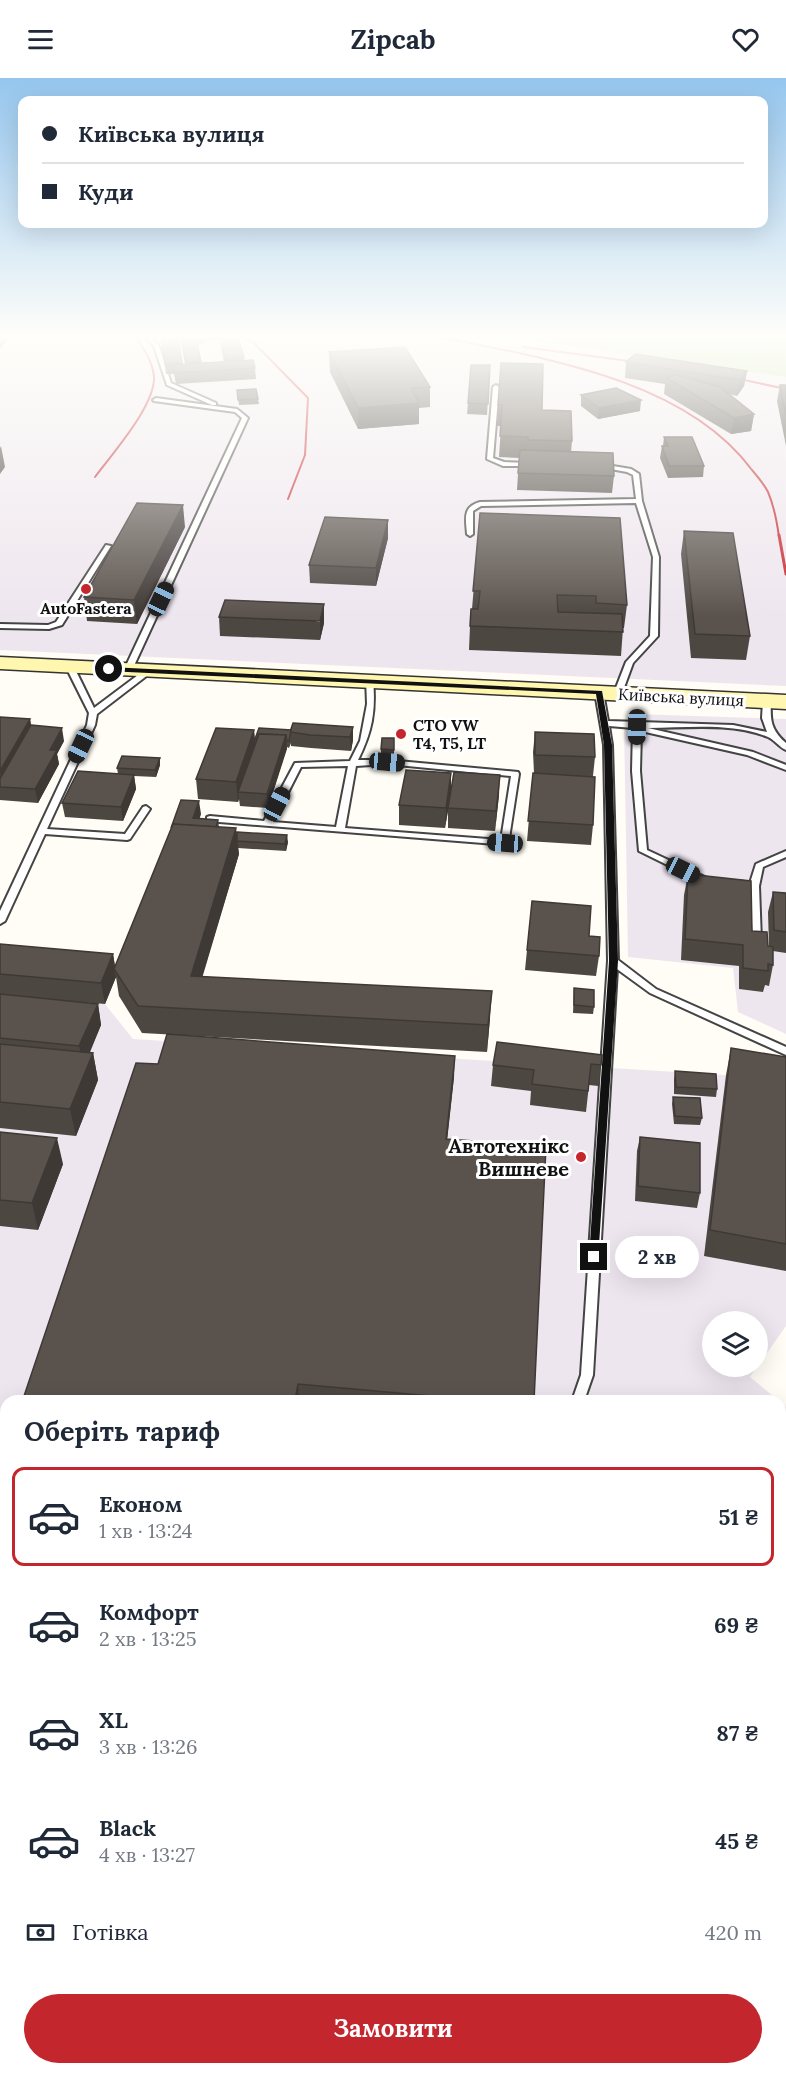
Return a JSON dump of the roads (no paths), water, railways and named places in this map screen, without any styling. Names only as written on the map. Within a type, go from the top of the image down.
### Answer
[{"type":"main road","name":"Київська вулиця","points":[[0,663],[776,702]]},
{"type":"lane","points":[[93,713],[138,671],[240,430]]},
{"type":"lane","points":[[492,430],[490,459],[503,464],[537,465]]},
{"type":"lane","points":[[580,1395],[587,1375],[613,961],[608,745],[604,723],[608,693],[630,662],[654,636],[656,557],[639,501],[636,474],[616,467],[594,466]]},
{"type":"lane","points":[[470,534],[470,508],[473,505],[639,501]]},
{"type":"lane","points":[[0,626],[49,627],[59,623],[108,546]]},
{"type":"lane","points":[[0,921],[91,725],[93,713],[70,667]]},
{"type":"lane","points":[[340,830],[352,765],[364,741],[371,704],[369,680]]},
{"type":"lane","points":[[773,737],[766,718],[776,702]]},
{"type":"lane","points":[[604,723],[637,727],[665,725],[743,729],[773,737],[786,748]]},
{"type":"lane","points":[[637,727],[664,736],[731,747],[768,759],[786,768]]},
{"type":"lane","points":[[637,727],[636,771],[643,851],[703,880],[713,881]]},
{"type":"lane","points":[[210,819],[267,824],[340,830],[505,843],[515,774],[387,762],[352,765],[298,765],[267,824]]},
{"type":"lane","points":[[42,831],[127,837],[146,809]]},
{"type":"lane","points":[[756,941],[754,886],[759,866],[786,854]]},
{"type":"lane","points":[[724,883],[754,886]]},
{"type":"lane","points":[[613,961],[653,991],[786,1051]]},
{"type":"railway","points":[[95,477],[131,430]]},
{"type":"railway","points":[[288,499],[305,455],[306,430]]},
{"type":"railway","points":[[712,430],[724,439],[763,483],[772,503],[779,537]]},
{"type":"railway","points":[[779,535],[786,574]]},
{"type":"place","name":"AutoFastera","points":[[86,589]]},
{"type":"place","name":"СТО VW T4, T5, LT","points":[[401,734]]},
{"type":"place","name":"Автотехнікс Вишневе","points":[[581,1157]]}]
